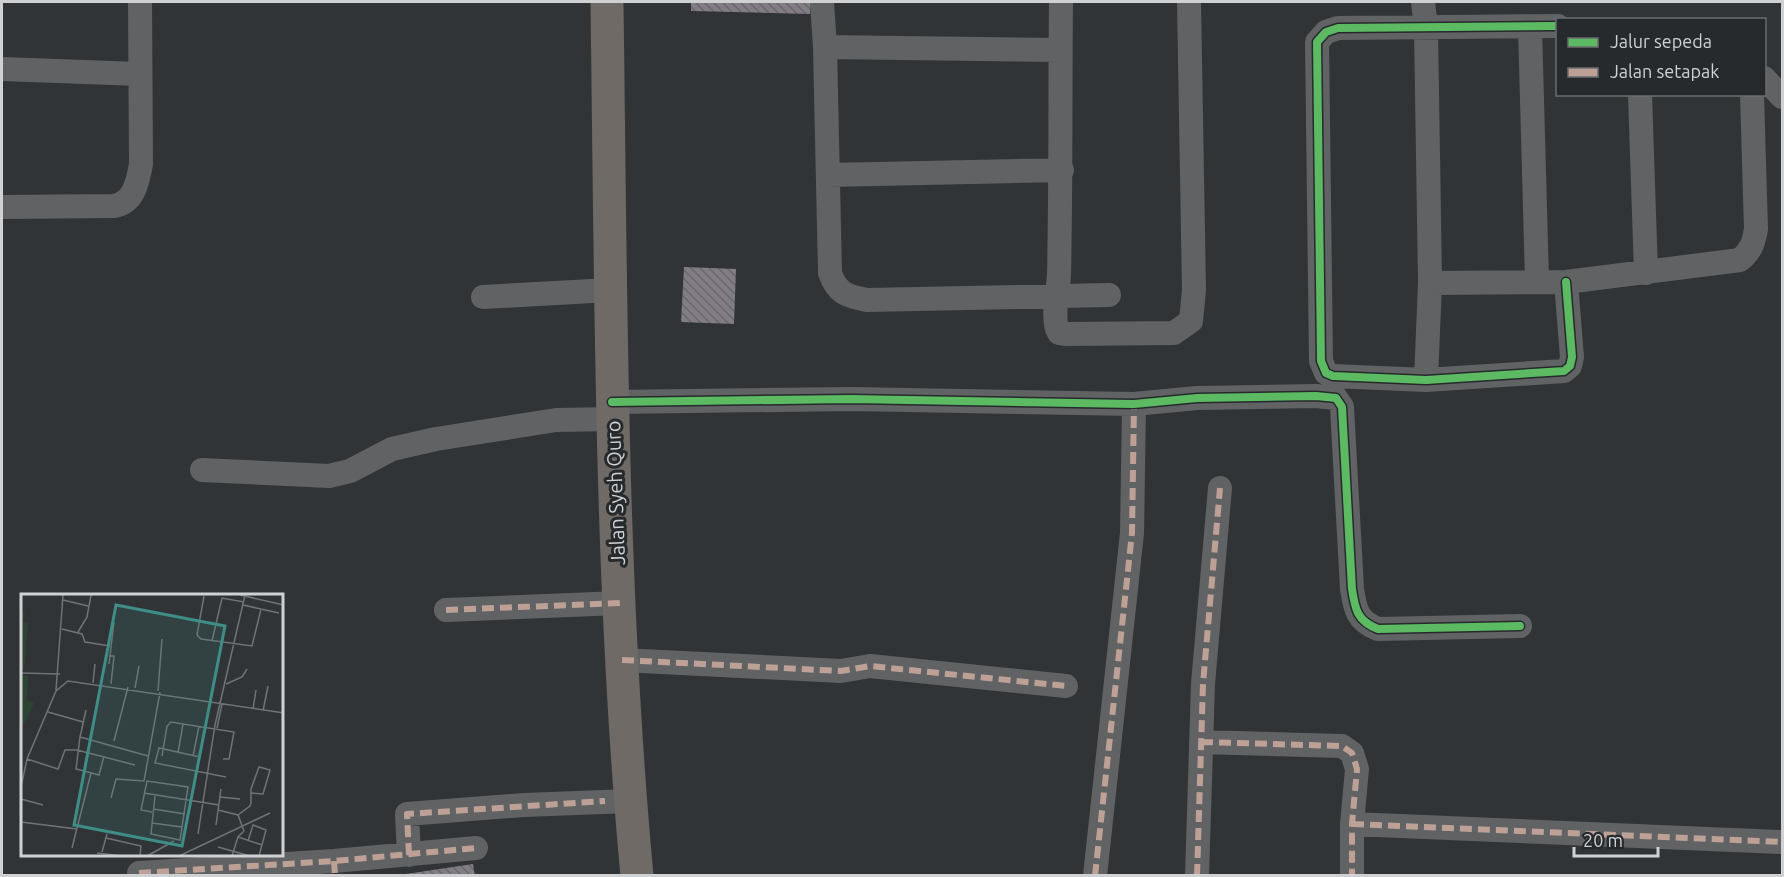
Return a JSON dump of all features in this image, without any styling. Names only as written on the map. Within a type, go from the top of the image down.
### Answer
[{"type":"main road","name":"Jalan Syeh Quro","points":[[607,2],[612,411],[622,660],[637,876]]},
{"type":"street","points":[[2,207],[113,206],[123,203],[131,196],[137,184],[141,164],[140,2]]},
{"type":"street","points":[[822,2],[830,273],[835,286],[849,296],[867,300],[1109,295]]},
{"type":"street","points":[[1061,2],[1062,170],[1058,295],[1054,321],[1059,333],[1174,333],[1191,321],[1194,290],[1189,2]]},
{"type":"street","points":[[1423,2],[1426,27],[1430,283],[1426,380]]},
{"type":"street","points":[[1556,26],[1338,28],[1326,32],[1317,42],[1322,367],[1326,373],[1333,376],[1426,380],[1564,370],[1570,366],[1572,357],[1566,282]]},
{"type":"street","points":[[1530,27],[1537,281]]},
{"type":"street","points":[[825,47],[1060,50]]},
{"type":"street","points":[[2,69],[140,74]]},
{"type":"street","points":[[1766,80],[1782,97]]},
{"type":"street","points":[[1640,96],[1646,273]]},
{"type":"street","points":[[1430,283],[1566,282],[1740,260],[1748,254],[1756,229],[1752,96]]},
{"type":"street","points":[[828,174],[1062,170]]},
{"type":"street","points":[[483,297],[610,290]]},
{"type":"street","points":[[202,470],[329,476],[350,471],[392,449],[436,439],[612,411],[852,399],[1134,404],[1197,398],[1316,396],[1336,398],[1342,407],[1352,589],[1354,607],[1359,616],[1367,625],[1378,629],[1520,626]]},
{"type":"street","points":[[1095,876],[1132,533],[1134,404]]},
{"type":"street","points":[[1197,876],[1203,684],[1220,488]]},
{"type":"street","points":[[446,610],[620,603]]},
{"type":"street","points":[[622,660],[841,671],[870,666],[1066,686]]},
{"type":"street","points":[[1201,742],[1347,748],[1355,758],[1357,769],[1352,824],[1352,876]]},
{"type":"street","points":[[409,855],[407,814],[524,805],[630,801]]},
{"type":"street","points":[[1352,824],[1782,842]]},
{"type":"street","points":[[139,873],[334,868],[409,855],[476,848]]},
{"type":"building","points":[[691,2],[811,2],[810,14],[691,11]]},
{"type":"building","points":[[684,267],[736,269],[734,324],[681,322]]},
{"type":"building","points":[[473,864],[475,876],[406,876],[406,874]]},
{"type":"marked path","points":[[1095,876],[1132,533],[1134,404]]},
{"type":"marked path","points":[[1197,876],[1203,684],[1220,488]]},
{"type":"marked path","points":[[446,610],[620,603]]},
{"type":"marked path","points":[[622,660],[841,671],[870,666],[1066,686]]},
{"type":"marked path","points":[[1201,742],[1342,746],[1352,753],[1357,769],[1352,824],[1352,876]]},
{"type":"marked path","points":[[409,855],[407,814],[605,801]]},
{"type":"marked path","points":[[1352,824],[1782,842]]},
{"type":"marked path","points":[[139,873],[334,861],[476,848]]},
{"type":"marked path","points":[[334,861],[335,876]]},
{"type":"cycle path","points":[[1556,26],[1338,28],[1326,32],[1317,42],[1321,361],[1326,373],[1333,376],[1426,380],[1564,371],[1570,366],[1572,357],[1566,282]]},
{"type":"cycle path","points":[[612,402],[852,399],[1134,404],[1197,398],[1316,396],[1336,398],[1342,407],[1352,589],[1356,608],[1361,618],[1378,629],[1520,626]]}]
